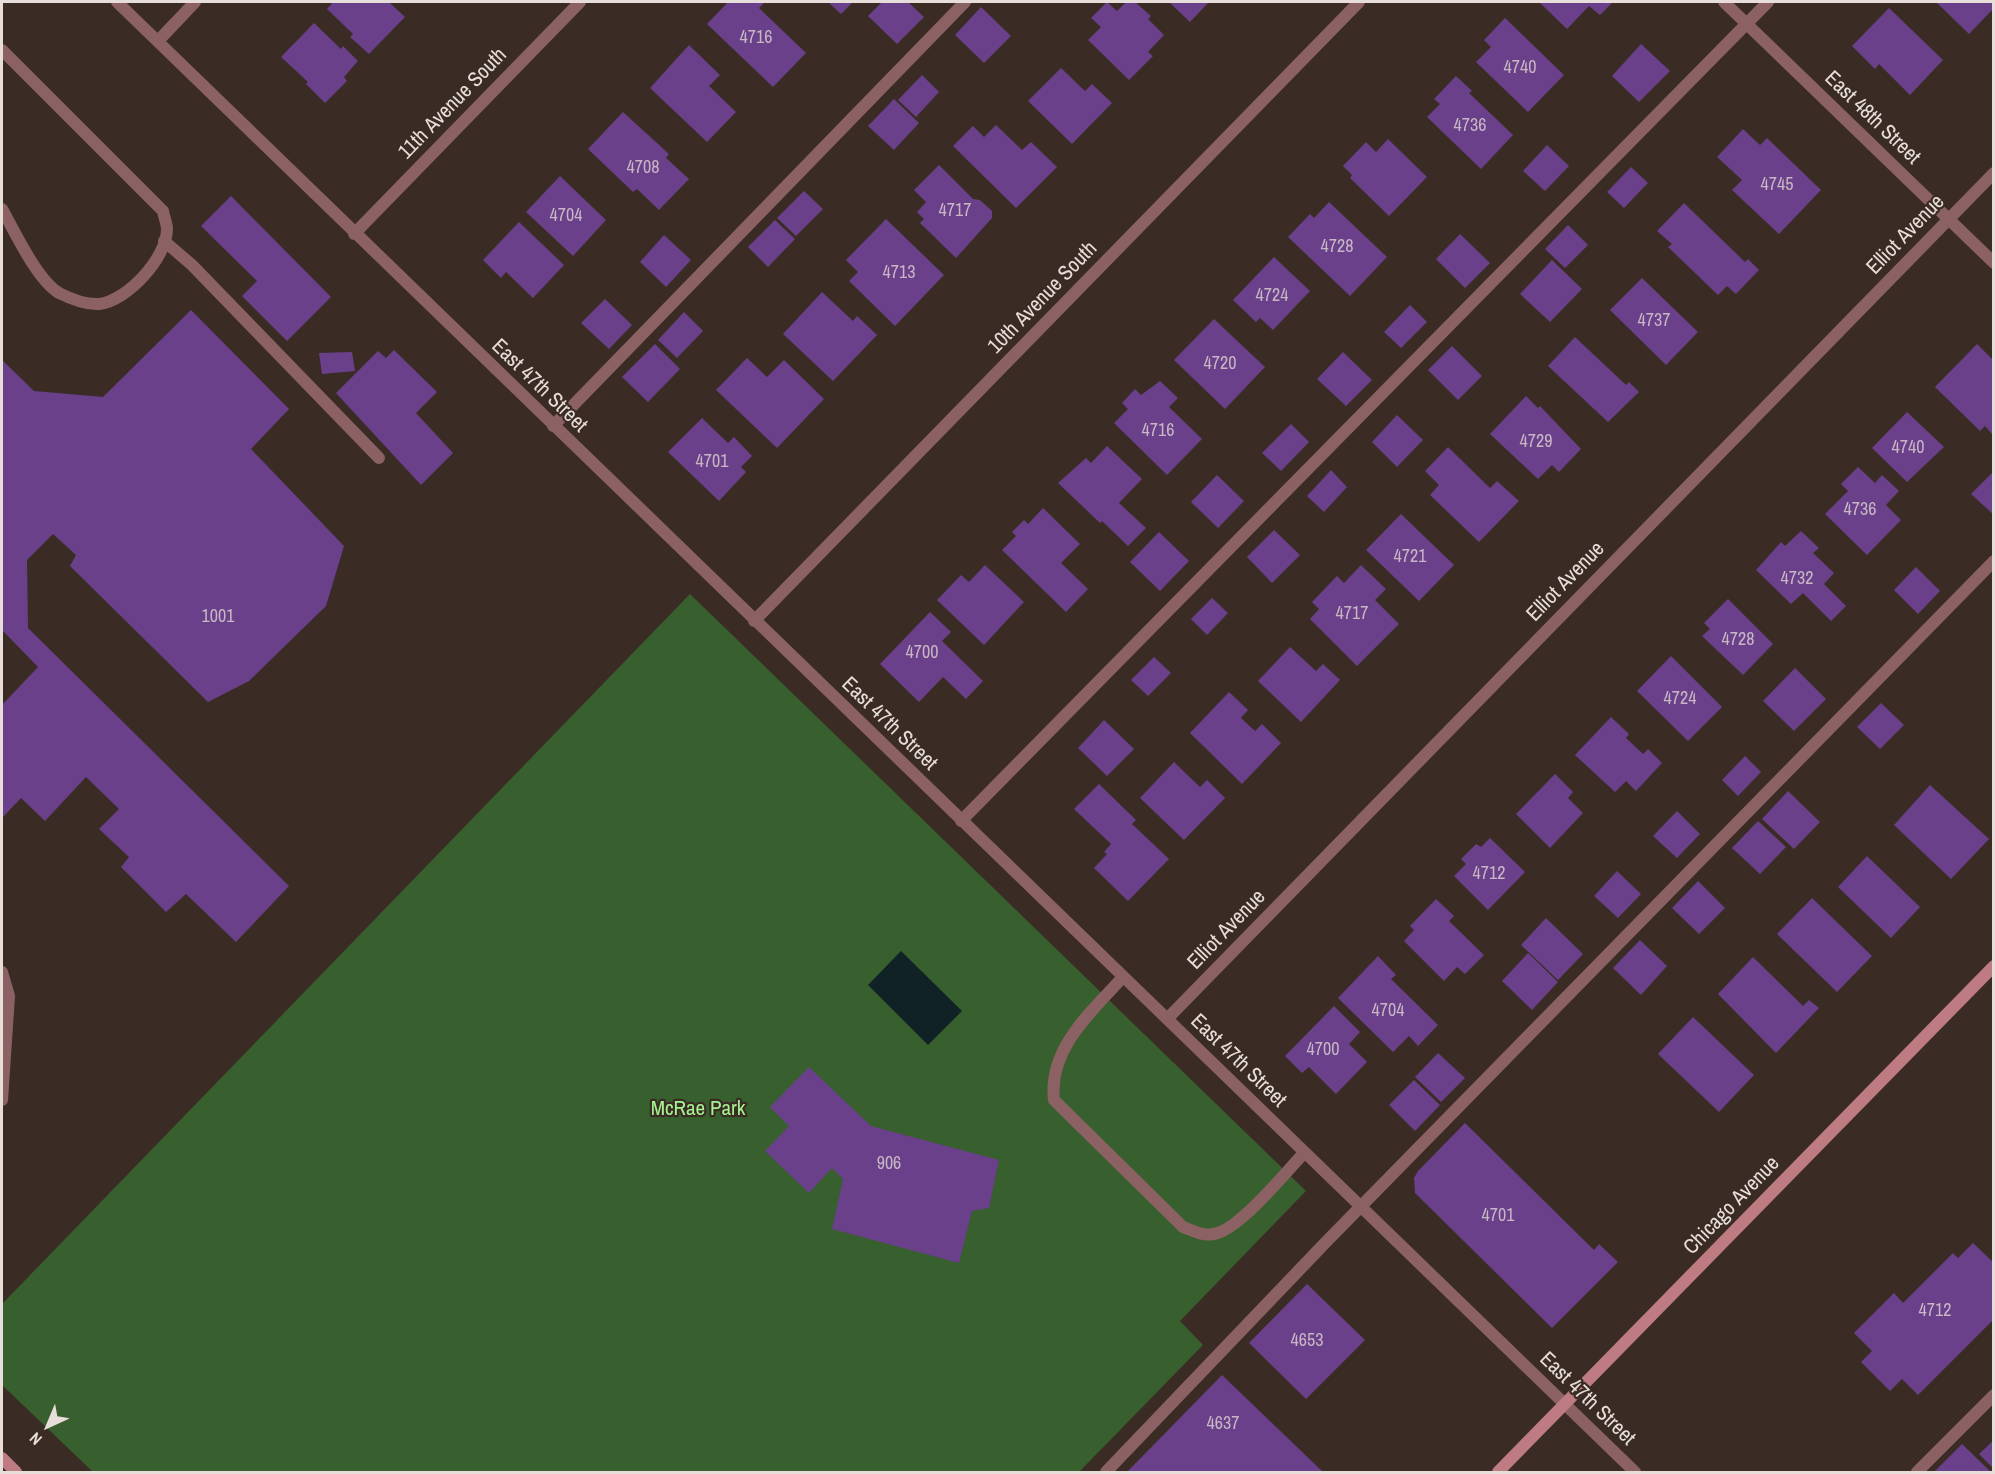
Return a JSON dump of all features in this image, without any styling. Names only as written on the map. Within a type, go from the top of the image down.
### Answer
[{"type":"street","name":"East 47th Street","points":[[117,2],[1635,1473]]},
{"type":"street","points":[[158,41],[195,2]]},
{"type":"street","name":"11th Avenue South","points":[[354,234],[580,2]]},
{"type":"street","points":[[553,426],[965,2]]},
{"type":"street","name":"10th Avenue South","points":[[754,621],[1359,2]]},
{"type":"street","name":"East 48th Street","points":[[1724,2],[1994,263]]},
{"type":"street","points":[[961,821],[1768,2]]},
{"type":"street","points":[[2,50],[163,211],[167,230],[150,268],[135,286],[116,300],[98,304],[76,300],[57,291],[42,275],[2,209]]},
{"type":"street","name":"Elliot Avenue","points":[[1167,1019],[1994,173]]},
{"type":"street","points":[[164,241],[192,265],[379,458]]},
{"type":"street","points":[[1106,1473],[1994,561]]},
{"type":"street","name":"Chicago Avenue","points":[[1498,1473],[1994,966]]},
{"type":"street","points":[[2,972],[9,996],[2,1100]]},
{"type":"street","points":[[1123,977],[1090,1013],[1066,1045],[1056,1063],[1052,1083],[1054,1100],[1183,1227],[1200,1234],[1216,1234],[1234,1226],[1304,1153]]},
{"type":"street","points":[[1917,1473],[1994,1395]]},
{"type":"street","points":[[2,1458],[16,1473]]},
{"type":"green space","name":"McRae Park","points":[[690,594],[1306,1191],[1180,1321],[1203,1345],[1079,1472],[93,1472],[2,1385],[2,1304]]},
{"type":"shaded area","points":[[901,951],[962,1011],[928,1045],[868,985]]},
{"type":"building","points":[[333,2],[389,2],[405,17],[369,54],[350,37],[353,34],[327,9]]},
{"type":"building","points":[[728,2],[765,2],[759,8],[806,53],[773,87],[707,24]]},
{"type":"building","points":[[828,2],[853,2],[841,14]]},
{"type":"building","points":[[882,2],[908,2],[924,17],[897,44],[868,16]]},
{"type":"building","points":[[1107,2],[1117,11],[1126,2],[1135,2],[1151,16],[1148,19],[1164,35],[1148,52],[1153,56],[1129,80],[1088,40],[1101,27],[1091,18]]},
{"type":"building","points":[[1169,2],[1209,2],[1190,22]]},
{"type":"building","points":[[1539,2],[1613,2],[1600,15],[1589,6],[1567,29]]},
{"type":"building","points":[[1936,2],[1994,2],[1994,8],[1969,34]]},
{"type":"building","points":[[981,7],[1011,36],[984,63],[955,35]]},
{"type":"building","points":[[1889,8],[1943,60],[1910,95],[1879,64],[1875,69],[1852,46]]},
{"type":"building","points":[[1505,18],[1564,75],[1528,112],[1476,62],[1491,47],[1484,40]]},
{"type":"building","points":[[314,23],[341,49],[343,46],[358,61],[344,77],[347,81],[325,103],[306,84],[308,82],[281,57]]},
{"type":"building","points":[[1641,44],[1670,71],[1639,102],[1612,76]]},
{"type":"building","points":[[689,45],[720,75],[709,86],[736,112],[707,142],[650,88]]},
{"type":"building","points":[[1061,68],[1085,91],[1092,84],[1112,103],[1072,144],[1028,101]]},
{"type":"building","points":[[922,75],[939,92],[916,117],[898,100]]},
{"type":"building","points":[[1456,76],[1472,91],[1469,93],[1513,135],[1481,169],[1427,117],[1440,104],[1434,99]]},
{"type":"building","points":[[894,99],[919,123],[894,150],[868,126]]},
{"type":"building","points":[[623,112],[669,154],[666,158],[689,179],[659,210],[637,189],[633,192],[588,149]]},
{"type":"building","points":[[996,125],[1022,150],[1031,142],[1057,167],[1016,208],[953,146],[973,126],[984,137]]},
{"type":"building","points":[[1743,129],[1760,145],[1767,138],[1821,190],[1779,234],[1732,190],[1742,180],[1717,157]]},
{"type":"building","points":[[1388,139],[1427,177],[1389,216],[1350,178],[1352,175],[1343,166],[1366,142],[1376,152]]},
{"type":"building","points":[[1547,145],[1569,166],[1545,191],[1523,171]]},
{"type":"building","points":[[939,165],[973,199],[980,200],[992,211],[992,218],[956,258],[920,223],[924,219],[917,212],[926,202],[914,190]]},
{"type":"building","points":[[1631,167],[1648,183],[1624,208],[1607,192]]},
{"type":"building","points":[[560,176],[606,220],[573,256],[526,212]]},
{"type":"building","points":[[804,191],[823,209],[796,236],[777,218]]},
{"type":"building","points":[[231,196],[331,297],[287,341],[242,296],[257,281],[201,226]]},
{"type":"building","points":[[1329,202],[1387,257],[1350,296],[1288,237],[1310,214],[1314,218]]},
{"type":"building","points":[[1684,203],[1745,262],[1748,259],[1759,270],[1736,294],[1727,286],[1718,295],[1668,247],[1672,244],[1657,231]]},
{"type":"building","points":[[886,219],[944,275],[895,326],[849,281],[858,272],[846,260]]},
{"type":"building","points":[[775,220],[795,239],[768,267],[748,247]]},
{"type":"building","points":[[519,222],[564,265],[533,298],[506,272],[501,278],[483,260]]},
{"type":"building","points":[[1568,225],[1588,245],[1565,268],[1545,249]]},
{"type":"building","points":[[1460,234],[1490,263],[1465,288],[1436,259]]},
{"type":"building","points":[[664,235],[691,260],[666,287],[640,262]]},
{"type":"building","points":[[1274,257],[1310,291],[1273,330],[1260,318],[1256,322],[1233,300]]},
{"type":"building","points":[[1552,260],[1582,289],[1550,322],[1520,294]]},
{"type":"building","points":[[1642,278],[1698,332],[1666,365],[1610,310]]},
{"type":"building","points":[[822,292],[853,321],[857,316],[877,335],[833,381],[783,334]]},
{"type":"building","points":[[605,299],[632,325],[609,349],[581,323]]},
{"type":"building","points":[[1410,305],[1427,322],[1401,348],[1384,332]]},
{"type":"building","points":[[191,310],[289,409],[251,449],[344,546],[326,606],[249,681],[208,702],[70,566],[76,555],[53,534],[27,560],[28,628],[289,886],[236,942],[186,894],[166,912],[121,867],[129,857],[99,829],[119,809],[86,777],[45,821],[21,798],[2,818],[2,705],[38,667],[2,630],[2,360],[34,391],[103,397]]},
{"type":"building","points":[[684,312],[703,331],[677,358],[658,340]]},
{"type":"building","points":[[1214,319],[1265,367],[1225,409],[1174,360]]},
{"type":"building","points":[[1575,337],[1626,385],[1629,382],[1639,392],[1608,422],[1548,366]]},
{"type":"building","points":[[655,344],[680,369],[648,402],[622,377]]},
{"type":"building","points":[[1977,344],[1994,361],[1992,434],[1985,426],[1980,431],[1935,387]]},
{"type":"building","points":[[1452,346],[1482,376],[1458,400],[1428,370]]},
{"type":"building","points":[[394,350],[437,392],[416,413],[453,453],[421,485],[336,393],[378,351],[386,358]]},
{"type":"building","points":[[352,352],[355,371],[322,374],[319,353]]},
{"type":"building","points":[[1343,352],[1372,380],[1346,406],[1317,379]]},
{"type":"building","points":[[747,358],[767,377],[784,360],[824,399],[777,448],[716,390]]},
{"type":"building","points":[[1160,381],[1178,398],[1169,407],[1202,439],[1167,475],[1114,423],[1128,409],[1122,403],[1135,389],[1141,395]]},
{"type":"building","points":[[1526,396],[1538,408],[1540,406],[1581,449],[1559,472],[1552,465],[1538,479],[1490,434]]},
{"type":"building","points":[[1907,412],[1944,447],[1907,482],[1872,448]]},
{"type":"building","points":[[1397,415],[1423,440],[1397,467],[1372,442]]},
{"type":"building","points":[[702,418],[728,443],[734,437],[752,456],[741,467],[746,472],[719,501],[668,452]]},
{"type":"building","points":[[1291,424],[1309,442],[1281,471],[1262,453]]},
{"type":"building","points":[[1107,446],[1142,479],[1119,503],[1146,528],[1128,546],[1058,483],[1086,458],[1091,463]]},
{"type":"building","points":[[1448,447],[1490,488],[1497,481],[1519,501],[1479,542],[1430,495],[1439,485],[1425,471]]},
{"type":"building","points":[[1858,467],[1875,483],[1882,475],[1899,491],[1886,505],[1901,520],[1867,555],[1825,514],[1848,491],[1841,484]]},
{"type":"building","points":[[1331,470],[1347,487],[1324,512],[1307,496]]},
{"type":"building","points":[[1994,471],[1994,515],[1971,494]]},
{"type":"building","points":[[1217,475],[1244,501],[1218,528],[1191,502]]},
{"type":"building","points":[[1043,508],[1080,544],[1061,563],[1088,589],[1066,612],[1002,550],[1016,536],[1012,532],[1024,520],[1028,524]]},
{"type":"building","points":[[1401,514],[1454,565],[1419,601],[1366,550]]},
{"type":"building","points":[[1274,530],[1300,555],[1272,583],[1247,557]]},
{"type":"building","points":[[1801,531],[1819,548],[1813,553],[1834,573],[1824,584],[1846,606],[1831,621],[1803,593],[1791,604],[1756,570],[1781,542],[1785,546]]},
{"type":"building","points":[[1159,532],[1189,561],[1160,591],[1130,562]]},
{"type":"building","points":[[985,565],[1024,602],[984,645],[937,600],[961,575],[969,582]]},
{"type":"building","points":[[1361,565],[1386,589],[1375,600],[1399,624],[1357,666],[1310,619],[1319,609],[1312,602],[1337,576],[1344,583]]},
{"type":"building","points":[[1916,567],[1940,591],[1918,614],[1894,590]]},
{"type":"building","points":[[1212,598],[1228,613],[1207,635],[1191,619]]},
{"type":"building","points":[[1728,599],[1773,644],[1743,675],[1702,636],[1710,629],[1704,623]]},
{"type":"building","points":[[930,612],[951,632],[942,641],[983,681],[966,699],[943,677],[919,702],[880,664]]},
{"type":"building","points":[[1290,647],[1316,671],[1323,664],[1340,680],[1301,722],[1258,681]]},
{"type":"building","points":[[1671,656],[1722,707],[1688,741],[1637,691]]},
{"type":"building","points":[[1154,657],[1171,673],[1148,696],[1131,680]]},
{"type":"building","points":[[1795,668],[1826,699],[1794,731],[1763,701]]},
{"type":"building","points":[[1229,692],[1248,710],[1241,718],[1255,731],[1262,724],[1281,743],[1242,784],[1190,733]]},
{"type":"building","points":[[1881,703],[1904,725],[1880,749],[1857,727]]},
{"type":"building","points":[[1611,717],[1629,734],[1626,738],[1643,754],[1648,749],[1662,763],[1636,791],[1626,781],[1615,792],[1575,755]]},
{"type":"building","points":[[1104,720],[1134,749],[1107,776],[1078,748]]},
{"type":"building","points":[[1745,756],[1761,772],[1738,796],[1722,780]]},
{"type":"building","points":[[1174,762],[1200,787],[1207,780],[1225,798],[1184,840],[1140,798]]},
{"type":"building","points":[[1555,774],[1573,792],[1568,798],[1583,813],[1550,848],[1516,814]]},
{"type":"building","points":[[1099,784],[1136,820],[1132,824],[1169,859],[1128,901],[1094,868],[1107,854],[1104,852],[1111,844],[1074,809]]},
{"type":"building","points":[[1930,785],[1989,839],[1951,879],[1894,825]]},
{"type":"building","points":[[1788,791],[1820,822],[1794,849],[1762,819]]},
{"type":"building","points":[[1677,811],[1700,834],[1677,858],[1653,836]]},
{"type":"building","points":[[1758,821],[1786,847],[1760,874],[1732,848]]},
{"type":"building","points":[[1490,838],[1525,872],[1488,910],[1454,876],[1466,864],[1461,859],[1476,844],[1481,847]]},
{"type":"building","points":[[1867,856],[1920,907],[1891,938],[1838,887]]},
{"type":"building","points":[[1617,871],[1641,894],[1618,918],[1594,896]]},
{"type":"building","points":[[1698,881],[1725,908],[1699,934],[1672,908]]},
{"type":"building","points":[[1812,898],[1872,956],[1837,992],[1777,934]]},
{"type":"building","points":[[1436,899],[1454,916],[1449,921],[1484,955],[1465,974],[1457,967],[1444,981],[1404,941],[1414,930],[1410,926]]},
{"type":"building","points":[[1546,918],[1583,954],[1558,980],[1521,945]]},
{"type":"building","points":[[1640,940],[1667,966],[1641,995],[1613,968]]},
{"type":"building","points":[[1528,953],[1558,982],[1532,1010],[1502,981]]},
{"type":"building","points":[[1378,956],[1396,975],[1391,979],[1438,1025],[1418,1046],[1409,1036],[1393,1052],[1338,998]]},
{"type":"building","points":[[1753,957],[1803,1006],[1809,1000],[1819,1008],[1776,1053],[1718,994]]},
{"type":"building","points":[[1334,1006],[1360,1032],[1349,1044],[1367,1062],[1336,1094],[1309,1067],[1302,1073],[1285,1056]]},
{"type":"building","points":[[1693,1017],[1754,1075],[1719,1112],[1658,1054]]},
{"type":"building","points":[[1438,1053],[1465,1078],[1441,1102],[1415,1077]]},
{"type":"building","points":[[809,1067],[871,1126],[999,1160],[989,1208],[972,1211],[959,1263],[832,1229],[843,1179],[832,1168],[809,1193],[765,1151],[789,1126],[770,1107]]},
{"type":"building","points":[[1414,1080],[1440,1105],[1415,1131],[1389,1105]]},
{"type":"building","points":[[1465,1123],[1594,1250],[1599,1244],[1618,1262],[1552,1328],[1415,1193],[1414,1178],[1418,1171]]},
{"type":"building","points":[[1973,1243],[1994,1263],[1994,1319],[1918,1395],[1902,1379],[1890,1391],[1861,1362],[1872,1351],[1854,1333],[1894,1293],[1903,1303],[1953,1253],[1958,1258]]},
{"type":"building","points":[[1307,1284],[1365,1340],[1306,1399],[1249,1343]]},
{"type":"building","points":[[1222,1375],[1323,1472],[1127,1472]]},
{"type":"building","points":[[1994,1440],[1994,1469],[1979,1454]]},
{"type":"building","points":[[1962,1444],[1991,1472],[1934,1472]]}]
